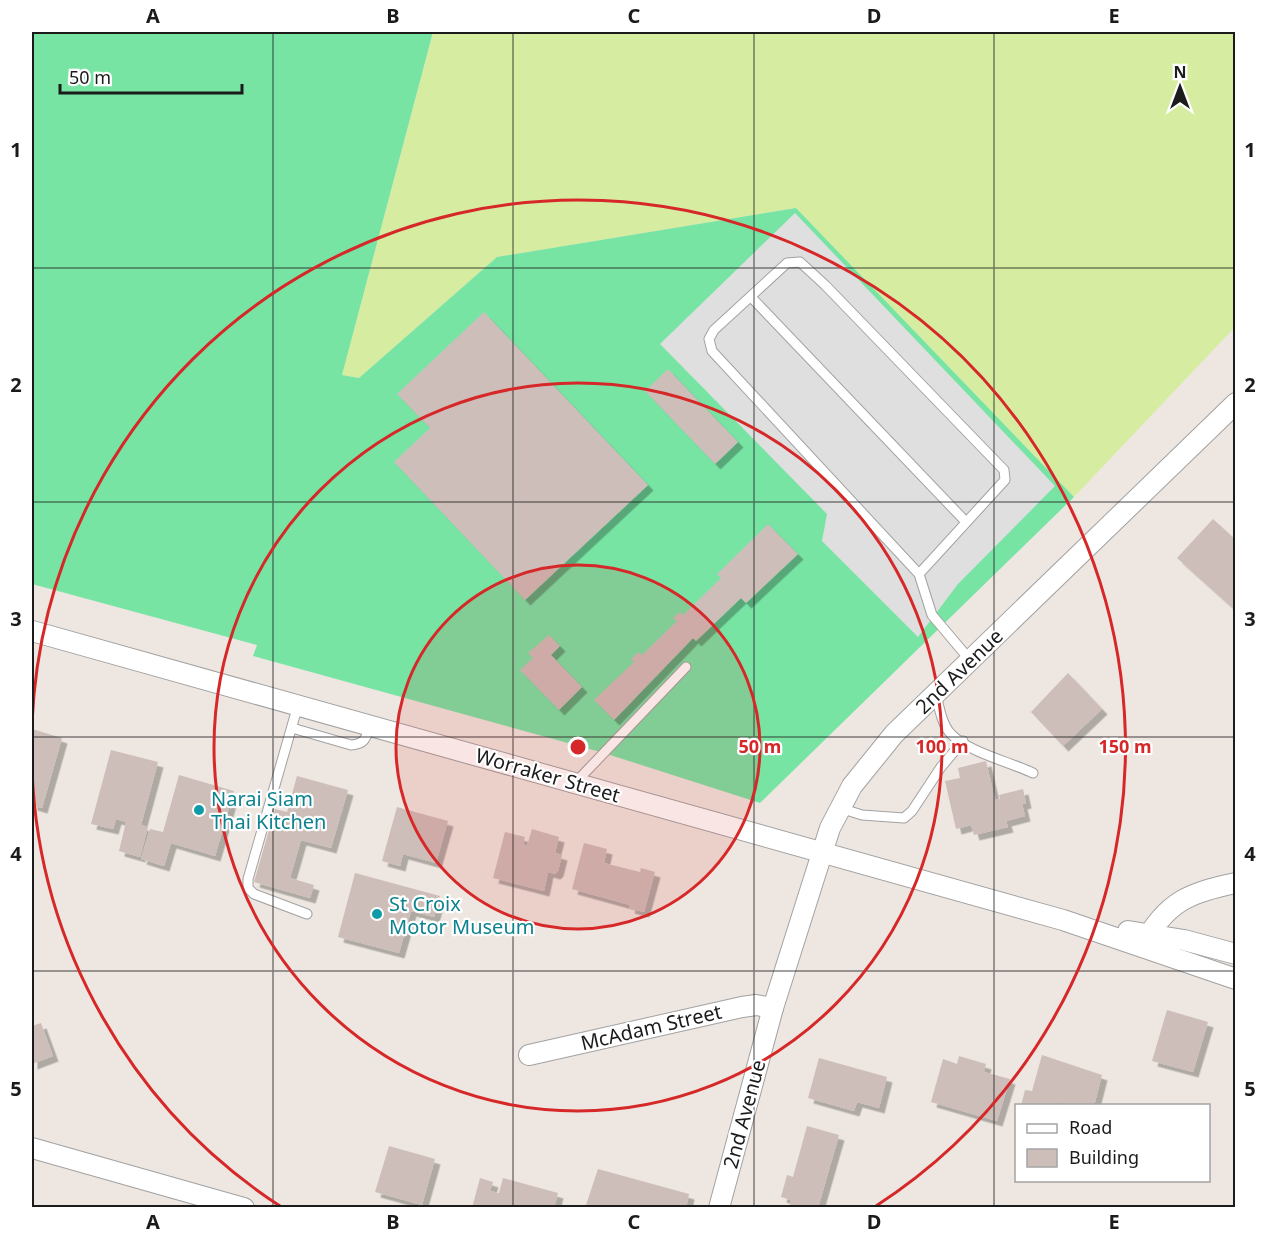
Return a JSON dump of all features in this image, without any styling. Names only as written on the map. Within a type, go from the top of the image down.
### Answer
[{"type":"street","name":"2nd Avenue","points":[[719,1208],[773,1008],[838,807],[873,758],[936,694],[1236,403]]},
{"type":"street","name":"Worraker Street","points":[[32,631],[576,782],[822,853],[1145,940],[1236,979]]},
{"type":"street","points":[[1145,940],[1169,908],[1182,899],[1213,887],[1236,883]]},
{"type":"street","name":"Worraker Street","points":[[1145,940],[1184,940],[1236,954]]},
{"type":"street","name":"McAdam Street","points":[[529,1055],[742,1006],[756,1005],[773,1008]]},
{"type":"street","points":[[32,1148],[244,1208]]},
{"type":"lane","points":[[919,573],[1005,480],[1004,470],[800,262],[788,263],[714,330],[709,339],[712,351],[919,573],[932,615],[970,660]]},
{"type":"lane","points":[[751,297],[966,522]]},
{"type":"lane","points":[[576,782],[686,666]]},
{"type":"lane","points":[[936,694],[941,714],[951,734],[1033,773]]},
{"type":"lane","points":[[298,705],[248,879],[248,888],[254,894],[307,914]]},
{"type":"lane","points":[[292,728],[351,745],[360,745],[366,741],[370,726]]},
{"type":"lane","points":[[838,807],[862,815],[904,818],[912,811],[941,767],[963,741]]},
{"type":"green space","points":[[32,32],[433,32],[342,375],[359,378],[497,257],[796,208],[1074,497],[760,803],[604,753],[253,656],[257,645],[32,584]]},
{"type":"green space","points":[[433,32],[1235,32],[1235,327],[1074,497],[796,208],[497,257],[359,378],[342,375]]},
{"type":"shaded area","points":[[795,213],[1055,486],[958,584],[918,637],[822,541],[827,514],[660,344]]},
{"type":"building","points":[[484,312],[648,485],[525,600],[394,462],[430,428],[397,394]]},
{"type":"building","points":[[668,369],[738,442],[715,464],[645,391]]},
{"type":"building","points":[[1213,519],[1236,540],[1236,557],[1233,560],[1236,562],[1236,611],[1177,558]]},
{"type":"building","points":[[768,524],[798,554],[746,603],[741,598],[696,641],[693,638],[614,720],[594,700],[634,662],[631,659],[639,652],[642,655],[677,621],[673,618],[680,612],[683,615],[721,578],[717,574]]},
{"type":"building","points":[[549,635],[560,646],[551,655],[582,687],[559,710],[520,670],[533,658],[528,653]]},
{"type":"building","points":[[1068,673],[1102,709],[1063,746],[1031,712]]},
{"type":"building","points":[[32,729],[62,738],[42,808],[32,805]]},
{"type":"building","points":[[111,750],[158,762],[141,825],[148,827],[140,857],[119,851],[126,822],[116,819],[113,829],[91,824]]},
{"type":"building","points":[[986,761],[995,800],[1000,799],[999,795],[1023,789],[1026,803],[1022,804],[1025,816],[1006,821],[1008,827],[974,835],[971,825],[956,829],[945,781],[960,778],[958,768]]},
{"type":"building","name":"Narai Siam Thai Kitchen","points":[[179,775],[234,791],[215,856],[171,843],[164,866],[141,859],[150,829],[163,832]]},
{"type":"building","points":[[297,776],[348,790],[331,848],[301,840],[290,878],[314,885],[310,898],[254,882],[275,809],[287,812]]},
{"type":"building","points":[[397,807],[448,821],[436,863],[403,854],[400,866],[382,861]]},
{"type":"building","points":[[532,829],[559,837],[555,853],[562,855],[558,871],[555,874],[548,872],[544,891],[493,878],[505,832],[525,837],[523,844],[527,846]]},
{"type":"building","points":[[584,843],[607,849],[604,863],[640,872],[641,868],[655,872],[644,912],[629,908],[630,905],[572,889]]},
{"type":"building","name":"St Croix Motor Museum","points":[[355,873],[440,896],[434,917],[411,911],[399,953],[338,937]]},
{"type":"building","points":[[1167,1010],[1208,1022],[1193,1072],[1152,1061]]},
{"type":"building","points":[[41,1023],[53,1056],[32,1064],[32,1026]]},
{"type":"building","points":[[1042,1055],[1102,1075],[1095,1104],[1057,1102],[1056,1104],[1022,1104],[1025,1090],[1032,1091]]},
{"type":"building","points":[[959,1056],[986,1064],[984,1072],[1010,1079],[997,1121],[931,1102],[943,1059],[957,1064]]},
{"type":"building","points":[[819,1058],[887,1077],[879,1108],[857,1102],[854,1111],[808,1098]]},
{"type":"building","points":[[807,1126],[839,1135],[818,1208],[789,1208],[791,1200],[781,1197],[787,1175],[793,1177]]},
{"type":"building","points":[[389,1146],[435,1159],[422,1205],[375,1192]]},
{"type":"building","points":[[598,1169],[689,1194],[686,1208],[585,1208]]},
{"type":"building","points":[[480,1178],[493,1182],[490,1191],[499,1193],[503,1178],[558,1193],[554,1208],[472,1208]]},
{"type":"place","name":"Narai Siam Thai Kitchen","points":[[199,810]]},
{"type":"place","name":"St Croix Motor Museum","points":[[377,914]]}]
